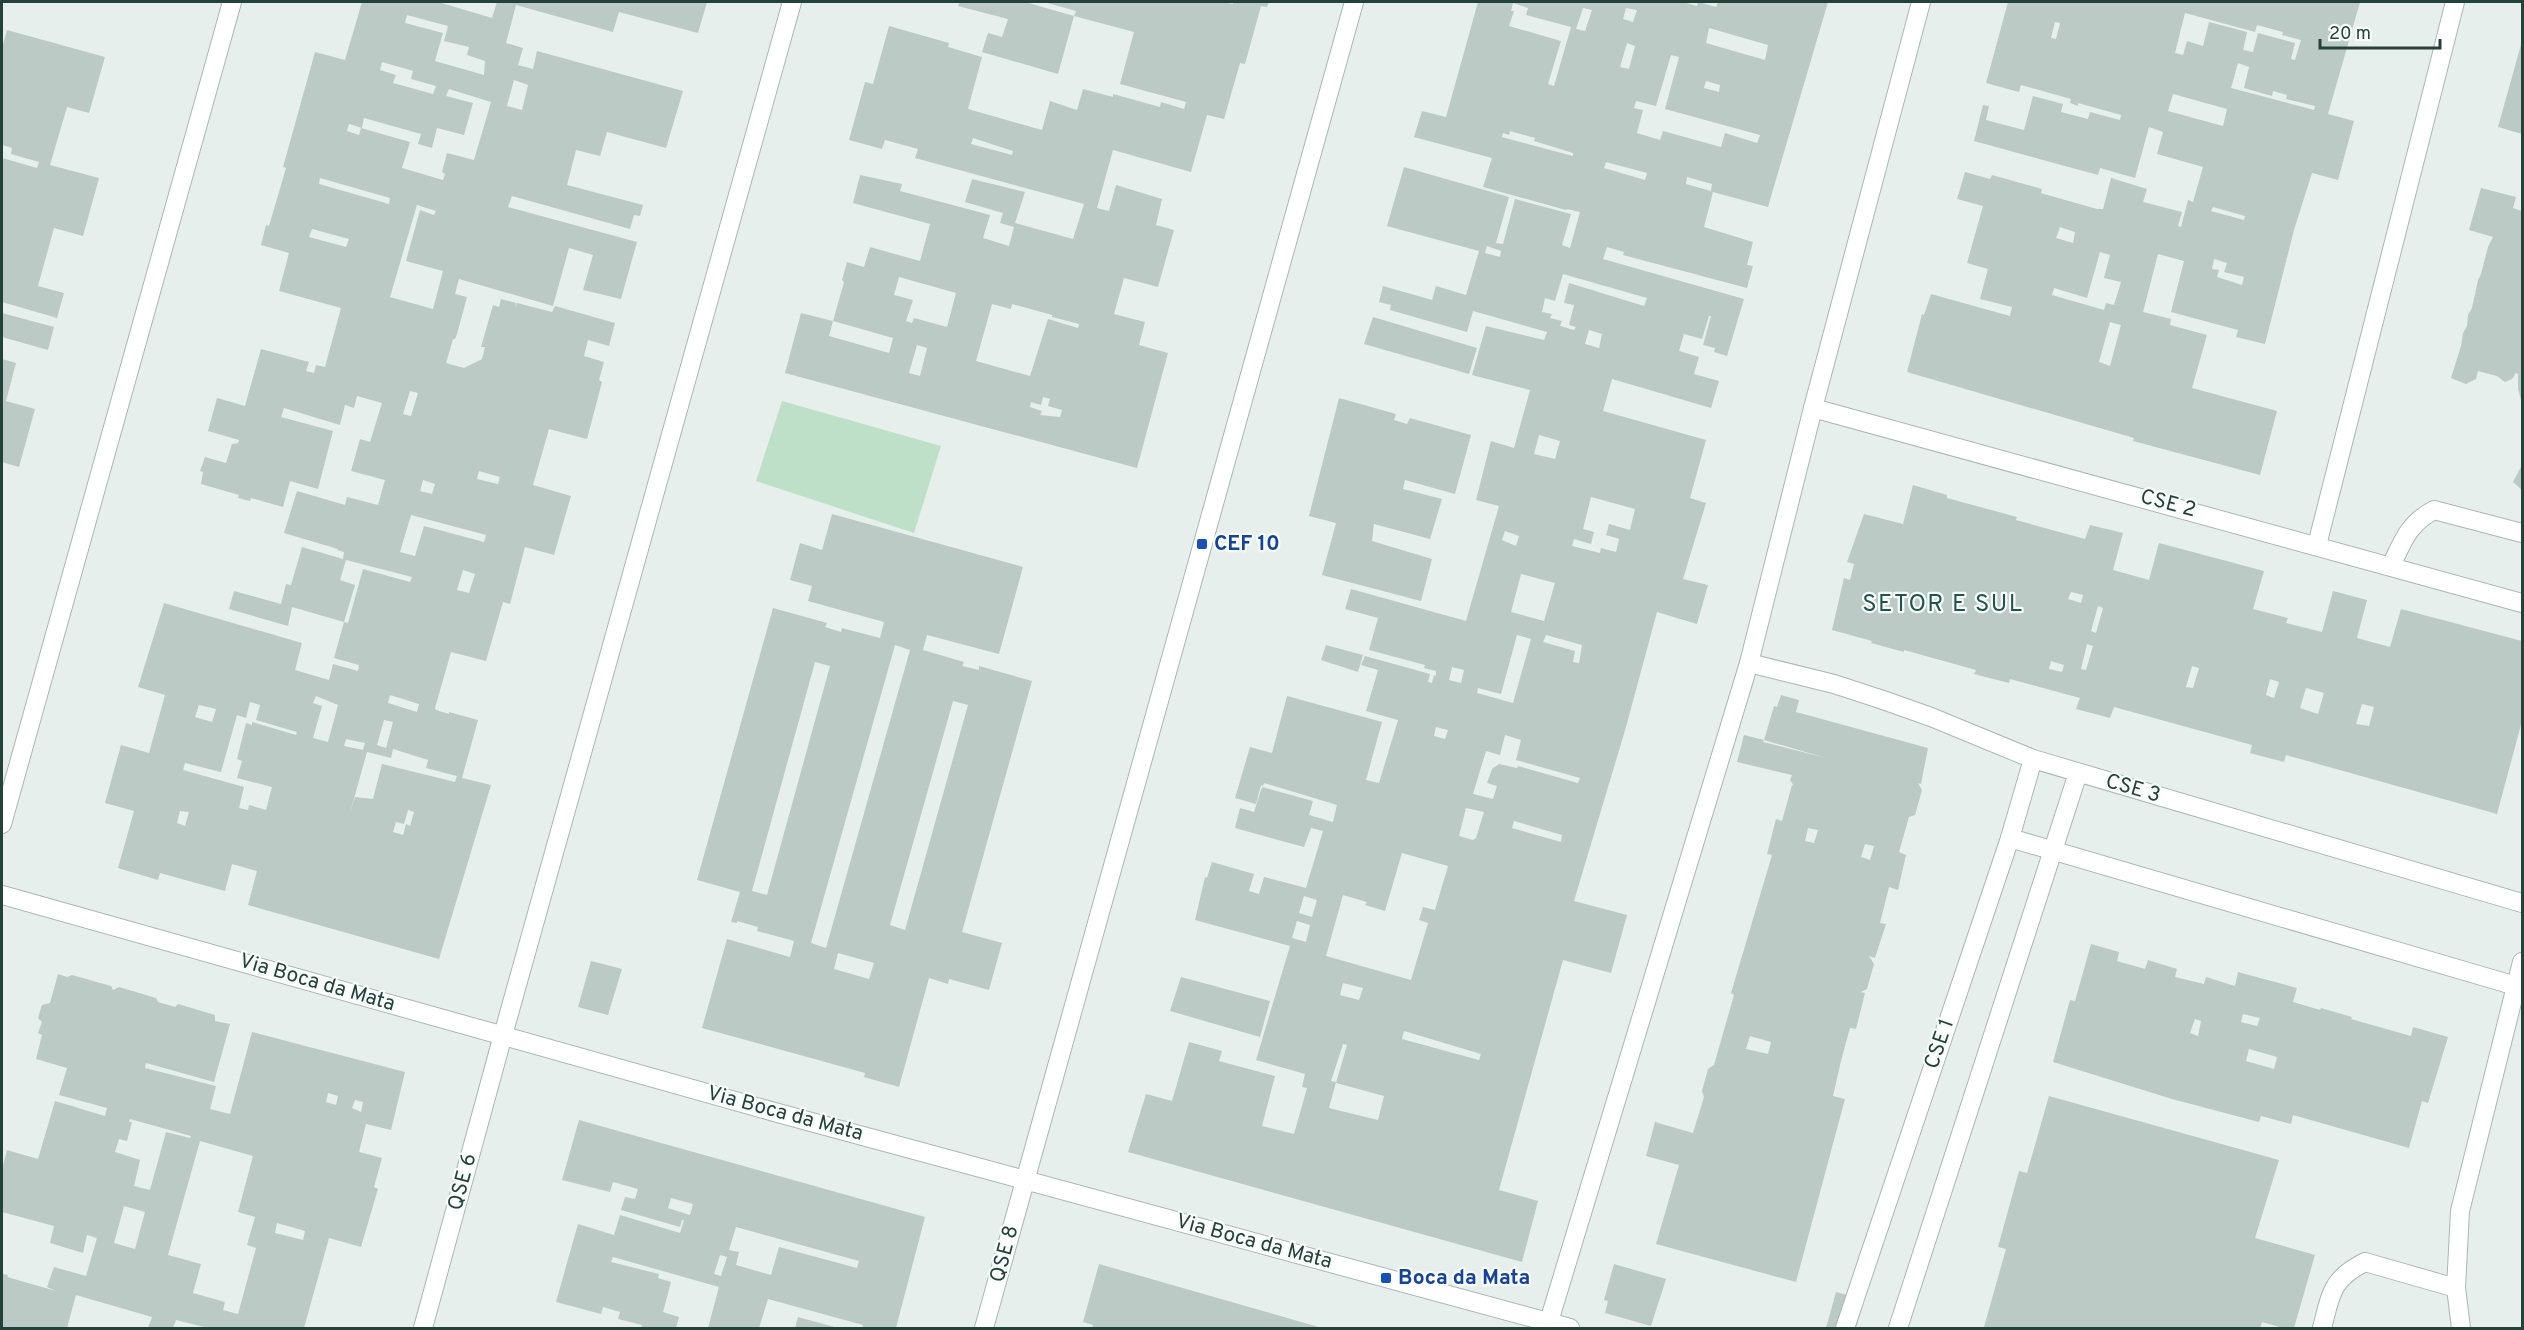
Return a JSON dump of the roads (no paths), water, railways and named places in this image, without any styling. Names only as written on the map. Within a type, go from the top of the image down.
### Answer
[{"type":"street","points":[[2,824],[232,2]]},
{"type":"street","name":"QSE 6","points":[[423,1329],[792,2]]},
{"type":"street","name":"QSE 8","points":[[984,1329],[1353,2]]},
{"type":"street","points":[[1548,1326],[1749,663],[1813,408],[1921,2]]},
{"type":"street","points":[[2317,545],[2455,2]]},
{"type":"street","name":"CSE 2","points":[[1813,408],[2523,603]]},
{"type":"street","points":[[2391,566],[2409,528],[2421,517],[2434,510],[2523,533]]},
{"type":"street","name":"CSE 3","points":[[1749,663],[1834,684],[1931,717],[2033,759],[2523,903]]},
{"type":"street","name":"CSE 1","points":[[1845,1329],[2010,838],[2033,759]]},
{"type":"street","points":[[1898,1329],[2055,850],[2078,772]]},
{"type":"street","points":[[2010,838],[2516,986]]},
{"type":"street","name":"Via Boca da Mata","points":[[2,895],[778,1113],[1026,1179],[1548,1326],[1570,1329]]},
{"type":"street","points":[[2461,1329],[2456,1288],[2460,1211],[2523,962]]},
{"type":"street","points":[[2322,1329],[2337,1281],[2351,1269],[2365,1262],[2456,1288]]},
{"type":"place","name":"CEF 10","points":[[1202,544]]},
{"type":"place","name":"Boca da Mata","points":[[1386,1278]]},
{"type":"district","name":"SETOR E SUL","points":[[1943,605]]}]
